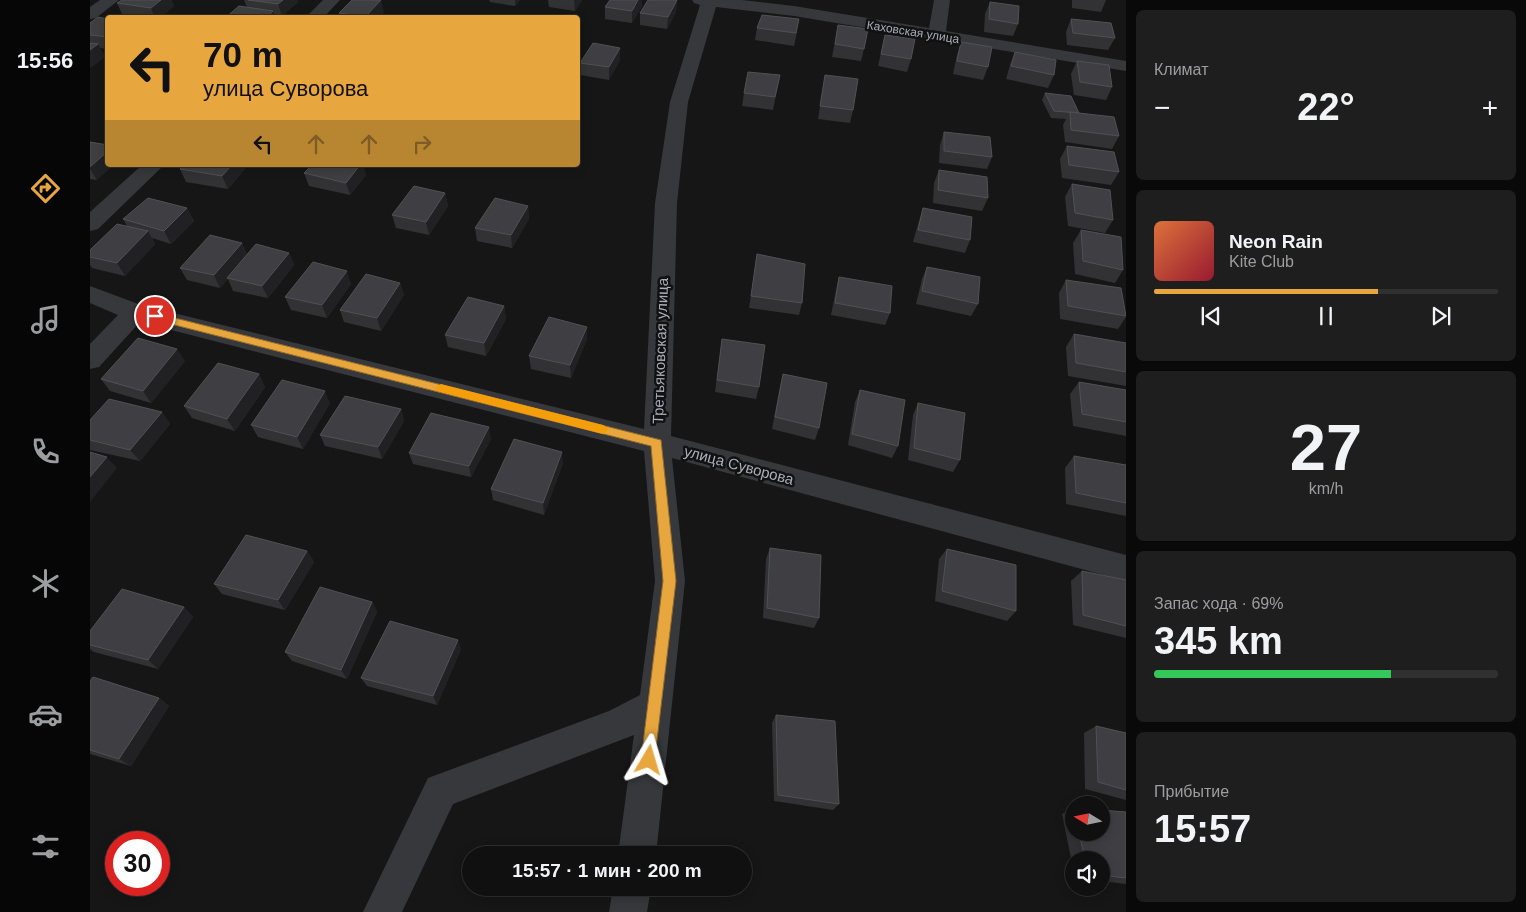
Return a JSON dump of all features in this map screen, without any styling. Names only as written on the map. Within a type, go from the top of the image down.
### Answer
[{"type":"street","points":[[90,14],[111,0]]},
{"type":"street","points":[[316,15],[332,0]]},
{"type":"street","name":"Каховская улица","points":[[706,0],[794,11],[1126,66]]},
{"type":"street","name":"Третьяковская улица","points":[[638,846],[670,581],[657,443],[666,203],[679,102],[706,0]]},
{"type":"street","points":[[937,35],[942,0]]},
{"type":"street","points":[[90,224],[152,167]]},
{"type":"street","name":"улица Суворова","points":[[90,294],[135,312],[657,443],[1126,568]]},
{"type":"street","points":[[90,360],[135,312]]},
{"type":"street","points":[[382,912],[441,790],[618,725],[655,705]]},
{"type":"street","points":[[628,912],[631,896]]},
{"type":"building","points":[[122,0],[161,0],[151,8],[117,3]]},
{"type":"building","points":[[248,0],[283,0],[278,4]]},
{"type":"building","points":[[352,0],[381,0],[367,15],[339,13]]},
{"type":"building","points":[[610,0],[638,0],[632,11],[605,7]]},
{"type":"building","points":[[648,0],[677,0],[668,17],[640,13]]},
{"type":"building","points":[[990,2],[1019,6],[1018,24],[989,19]]},
{"type":"building","points":[[239,6],[273,11],[269,15],[228,15]]},
{"type":"building","points":[[762,15],[799,19],[796,33],[757,28]]},
{"type":"building","points":[[98,17],[105,18],[105,37],[90,35],[90,23]]},
{"type":"building","points":[[1071,19],[1111,23],[1115,38],[1073,33]]},
{"type":"building","points":[[838,25],[868,29],[864,49],[835,44]]},
{"type":"building","points":[[885,35],[915,39],[911,59],[881,54]]},
{"type":"building","points":[[961,42],[992,47],[988,67],[957,61]]},
{"type":"building","points":[[90,43],[98,44],[90,50]]},
{"type":"building","points":[[593,43],[620,48],[609,67],[580,63]]},
{"type":"building","points":[[1015,52],[1056,60],[1054,75],[1011,66]]},
{"type":"building","points":[[1077,61],[1109,65],[1112,87],[1080,82]]},
{"type":"building","points":[[748,72],[780,75],[775,97],[744,93]]},
{"type":"building","points":[[825,75],[858,79],[853,110],[820,106]]},
{"type":"building","points":[[1045,93],[1071,96],[1079,113],[1054,111]]},
{"type":"building","points":[[1070,112],[1114,117],[1119,136],[1071,130]]},
{"type":"building","points":[[944,132],[990,137],[992,157],[944,151]]},
{"type":"building","points":[[90,142],[105,144],[105,154],[90,167]]},
{"type":"building","points":[[1067,146],[1114,152],[1119,172],[1069,165]]},
{"type":"building","points":[[182,167],[230,167],[222,176],[180,169]]},
{"type":"building","points":[[310,167],[358,167],[346,183],[304,173]]},
{"type":"building","points":[[939,170],[987,177],[988,198],[938,190]]},
{"type":"building","points":[[1072,184],[1110,190],[1113,220],[1075,213]]},
{"type":"building","points":[[414,186],[445,193],[426,222],[392,215]]},
{"type":"building","points":[[148,198],[187,208],[164,231],[123,219]]},
{"type":"building","points":[[495,198],[528,206],[511,235],[475,228]]},
{"type":"building","points":[[923,208],[972,217],[970,240],[918,230]]},
{"type":"building","points":[[117,224],[148,231],[117,263],[90,257],[90,250]]},
{"type":"building","points":[[1081,230],[1121,237],[1123,270],[1083,261]]},
{"type":"building","points":[[210,235],[242,243],[214,275],[180,268]]},
{"type":"building","points":[[256,244],[289,253],[262,286],[227,278]]},
{"type":"building","points":[[757,254],[805,264],[802,303],[751,296]]},
{"type":"building","points":[[313,262],[347,271],[322,305],[285,297]]},
{"type":"building","points":[[927,267],[980,277],[978,304],[922,291]]},
{"type":"building","points":[[366,274],[400,283],[377,318],[340,310]]},
{"type":"building","points":[[839,277],[892,286],[890,313],[835,303]]},
{"type":"building","points":[[1066,280],[1121,288],[1126,316],[1068,306]]},
{"type":"building","points":[[468,297],[504,306],[484,343],[445,335]]},
{"type":"building","points":[[549,317],[587,327],[570,365],[529,356]]},
{"type":"building","points":[[1074,334],[1126,343],[1126,372],[1076,363]]},
{"type":"building","points":[[138,338],[177,349],[143,391],[101,379]]},
{"type":"building","points":[[722,339],[765,345],[759,387],[717,380]]},
{"type":"building","points":[[218,363],[259,374],[227,419],[184,406]]},
{"type":"building","points":[[783,374],[827,383],[819,428],[775,417]]},
{"type":"building","points":[[282,380],[325,391],[297,437],[251,425]]},
{"type":"building","points":[[1079,382],[1126,390],[1126,422],[1082,414]]},
{"type":"building","points":[[860,390],[905,400],[898,446],[852,434]]},
{"type":"building","points":[[345,396],[401,409],[378,447],[320,435]]},
{"type":"building","points":[[109,399],[162,412],[130,450],[90,440],[90,420]]},
{"type":"building","points":[[918,403],[965,413],[960,460],[914,448]]},
{"type":"building","points":[[431,413],[489,427],[469,466],[409,453]]},
{"type":"building","points":[[514,439],[562,452],[543,503],[491,489]]},
{"type":"building","points":[[90,452],[107,457],[90,477]]},
{"type":"building","points":[[1074,456],[1126,465],[1126,503],[1076,493]]},
{"type":"building","points":[[246,535],[307,551],[278,600],[214,584]]},
{"type":"building","points":[[770,548],[821,555],[819,618],[767,608]]},
{"type":"building","points":[[947,549],[1016,565],[1016,611],[942,591]]},
{"type":"building","points":[[1082,571],[1126,580],[1126,626],[1083,615]]},
{"type":"building","points":[[320,587],[372,602],[341,670],[285,652]]},
{"type":"building","points":[[122,589],[184,607],[148,660],[90,645],[90,631]]},
{"type":"building","points":[[390,621],[458,640],[433,696],[361,678]]},
{"type":"building","points":[[93,677],[159,698],[119,759],[90,750],[90,681]]},
{"type":"building","points":[[776,715],[835,721],[839,804],[778,795]]},
{"type":"building","points":[[1096,726],[1126,733],[1126,790],[1098,782]]},
{"type":"building","points":[[1110,811],[1126,812],[1126,878],[1110,876],[1110,851],[1083,851],[1081,841],[1110,841]]},
{"type":"slow traffic","points":[[441,388],[603,429]]},
{"type":"route","points":[[155,316],[657,443],[670,581],[649,760]]}]
